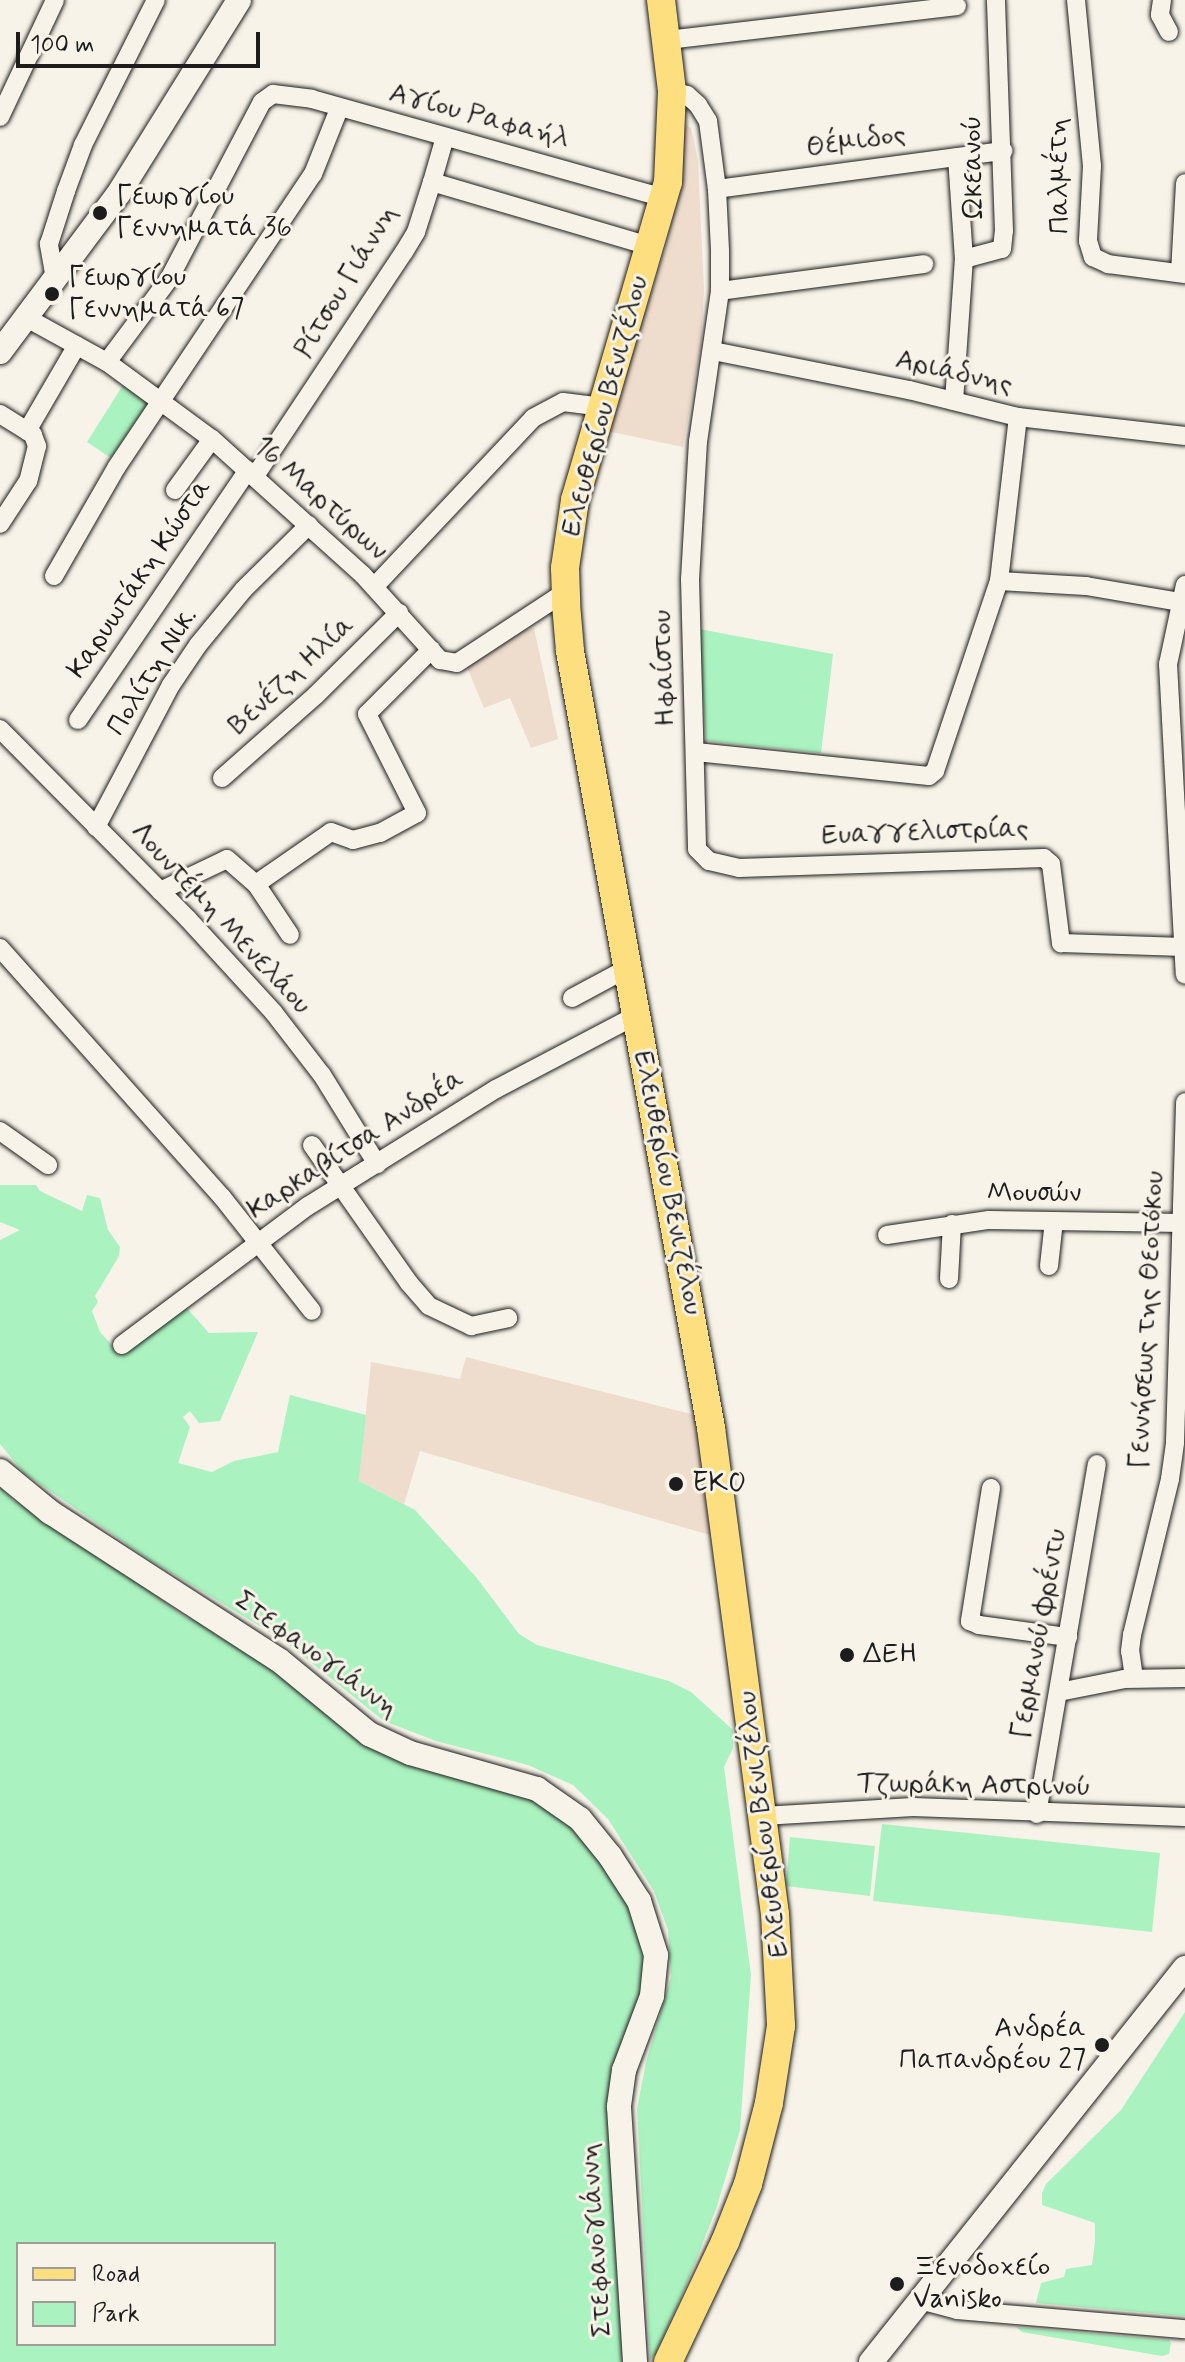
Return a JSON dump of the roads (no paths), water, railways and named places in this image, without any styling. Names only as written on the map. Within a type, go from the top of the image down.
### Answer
[{"type":"main road","name":"Ελευθερίου Βενιζέλου","points":[[661,0],[672,91],[668,182],[661,197],[650,246],[571,517],[565,592],[570,651],[626,969],[697,1338],[736,1594],[781,1974],[781,2026],[771,2092],[756,2157],[738,2210],[668,2362]]},
{"type":"street","points":[[0,117],[55,0]]},
{"type":"street","points":[[55,279],[49,244],[70,179],[83,145],[156,0]]},
{"type":"street","points":[[2,344],[119,193],[239,0]]},
{"type":"street","name":"Ωκεανού","points":[[954,401],[964,259],[1002,249],[1003,151],[996,0]]},
{"type":"street","name":"Παλμέτη","points":[[1076,0],[1092,166],[1088,241],[1093,257],[1108,264],[1183,274]]},
{"type":"street","points":[[1162,0],[1160,15],[1169,32]]},
{"type":"street","points":[[668,40],[957,6]]},
{"type":"street","name":"Ηφαίστου","points":[[672,91],[687,95],[708,121],[717,189],[720,291],[698,441],[690,579],[696,752],[929,776],[935,771],[999,581],[1018,417]]},
{"type":"street","name":"Αγίου Ραφαήλ","points":[[107,362],[169,279],[262,102],[282,93],[661,197]]},
{"type":"street","points":[[54,576],[116,468],[163,402],[318,165],[339,109]]},
{"type":"street","name":"Ρίτσου Γιάννη","points":[[252,473],[416,232],[445,137]]},
{"type":"street","name":"Θέμιδος","points":[[717,189],[1003,151]]},
{"type":"street","points":[[957,157],[964,259]]},
{"type":"street","points":[[432,182],[650,246]]},
{"type":"street","points":[[1183,274],[1185,183]]},
{"type":"street","points":[[720,291],[924,264]]},
{"type":"street","name":"16 Μαρτύρων","points":[[25,317],[107,362],[212,439],[374,587],[431,650]]},
{"type":"street","points":[[0,524],[28,481],[31,436],[77,345]]},
{"type":"street","name":"Αριάδνης","points":[[713,351],[1018,417],[1185,436]]},
{"type":"street","points":[[374,587],[533,418],[563,402],[603,407]]},
{"type":"street","points":[[0,414],[31,436]]},
{"type":"street","points":[[175,490],[212,439]]},
{"type":"street","name":"Καρυωτάκη Κώστα","points":[[78,720],[252,473]]},
{"type":"street","name":"Πολίτη Νικ.","points":[[96,827],[162,702],[193,652],[244,589],[309,525]]},
{"type":"street","points":[[999,581],[1183,593],[1168,664],[1185,975]]},
{"type":"street","points":[[256,884],[331,832],[353,840],[380,833],[417,813],[367,714],[431,650],[440,660],[457,663],[565,592]]},
{"type":"street","name":"Βενέζη Ηλία","points":[[222,778],[303,708],[399,613]]},
{"type":"street","name":"Λουντέμη Μενελάου","points":[[0,729],[160,891],[284,1026],[322,1075],[377,1164]]},
{"type":"street","name":"Ευαγγελιστρίας","points":[[696,752],[695,841],[702,857],[709,861],[739,868],[1044,858],[1051,864],[1061,943],[1184,947]]},
{"type":"street","points":[[160,891],[227,859],[256,884],[290,935]]},
{"type":"street","points":[[0,948],[213,1186],[312,1311]]},
{"type":"street","points":[[572,998],[626,969]]},
{"type":"street","name":"Καρκαβίτσα Ανδρέα","points":[[122,1345],[258,1241],[339,1186],[496,1089],[635,1016]]},
{"type":"street","name":"Γεννήσεως της Θεοτόκου","points":[[1134,1678],[1130,1659],[1132,1635],[1174,1454],[1185,1102]]},
{"type":"street","points":[[0,1131],[48,1165]]},
{"type":"street","points":[[312,1145],[429,1306],[471,1326],[508,1318]]},
{"type":"street","points":[[1049,1266],[1054,1221]]},
{"type":"street","name":"Μουσών","points":[[887,1235],[952,1224],[1054,1221],[1182,1223]]},
{"type":"street","points":[[949,1279],[952,1224]]},
{"type":"street","name":"Γερμανού Φρέντυ","points":[[1037,1814],[1097,1464]]},
{"type":"street","name":"Στεφανογιάννη","points":[[0,1471],[50,1512],[279,1660],[369,1734],[410,1753],[537,1789],[580,1819],[610,1856],[639,1901],[656,1955],[652,1996],[624,2070],[619,2095],[635,2362]]},
{"type":"street","points":[[991,1488],[970,1621],[979,1625],[1068,1637]]},
{"type":"street","points":[[1059,1692],[1134,1678],[1185,1678]]},
{"type":"street","name":"Τζωράκη Αστρινού","points":[[763,1816],[913,1807],[1037,1814],[1185,1817]]},
{"type":"street","points":[[871,2362],[1185,1968]]},
{"type":"street","points":[[920,2300],[957,2310],[1185,2329]]},
{"type":"place","name":"Γεωργίου Γεννηματά 36","points":[[100,213]]},
{"type":"place","name":"Γεωργίου Γεννηματά 67","points":[[52,294]]},
{"type":"place","name":"EKO","points":[[676,1484]]},
{"type":"place","name":"ΔΕΗ","points":[[847,1655]]},
{"type":"place","name":"Ανδρέα Παπανδρέου 27","points":[[1102,2045]]},
{"type":"place","name":"Ξενοδοχείο Vanisko","points":[[897,2284]]}]
